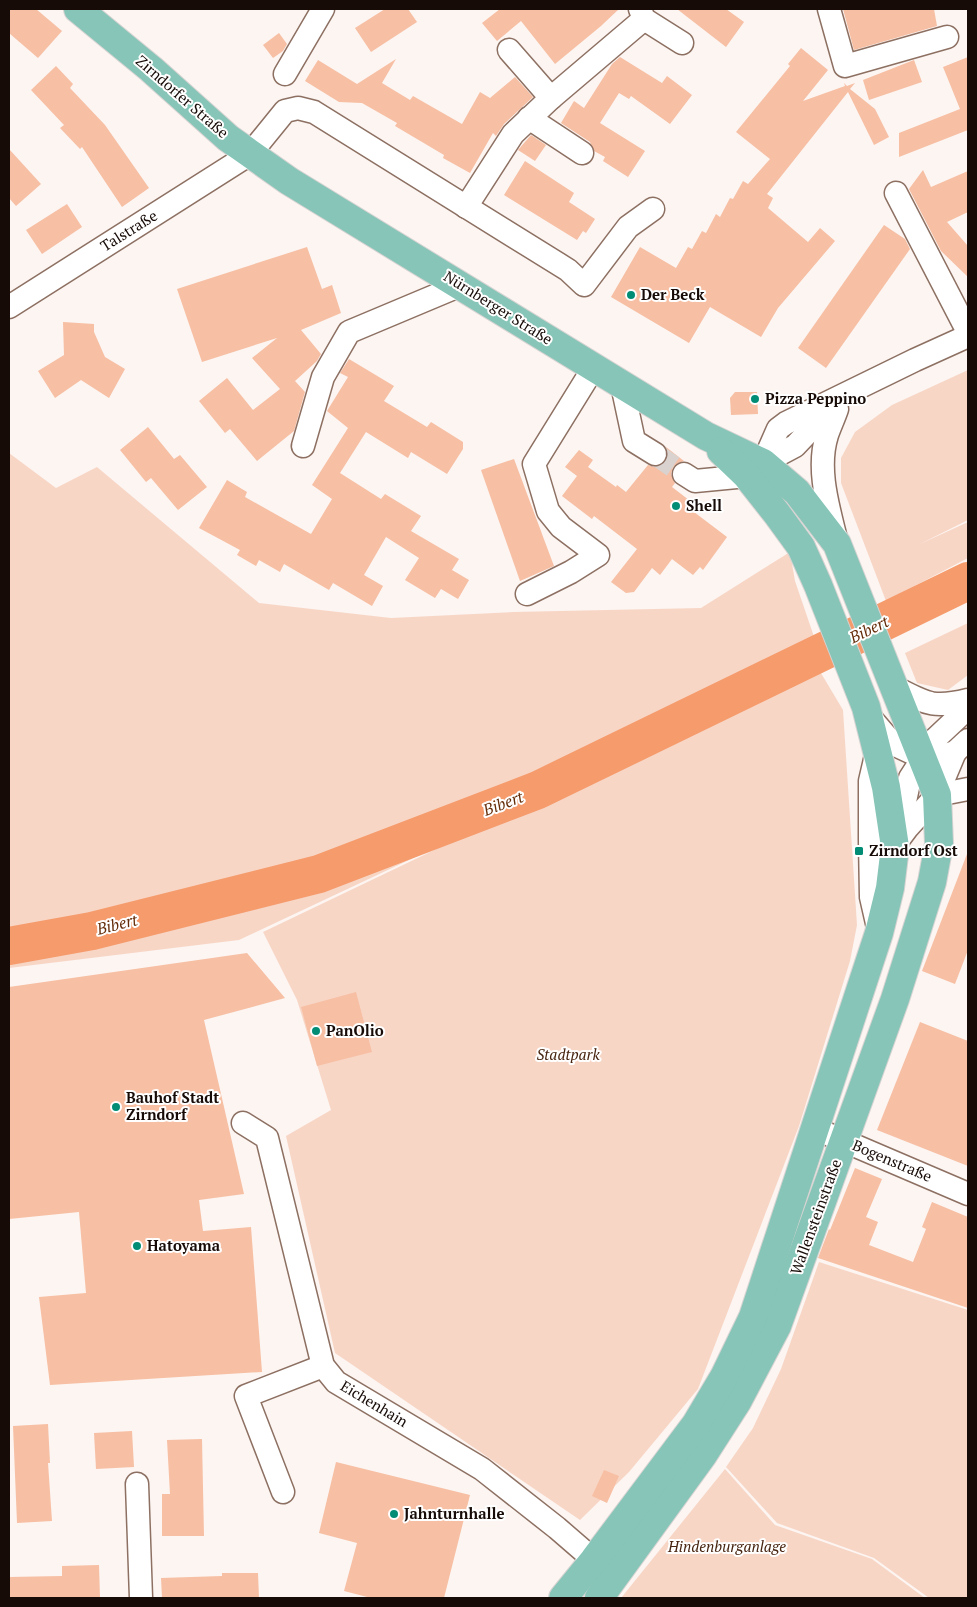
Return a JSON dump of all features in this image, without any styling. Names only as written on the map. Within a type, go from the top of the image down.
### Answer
[{"type":"main road","name":"Zirndorfer Straße","points":[[78,9],[250,154],[290,182]]},
{"type":"main road","name":"Nürnberger Straße","points":[[290,182],[706,436],[755,469],[797,492],[837,544],[908,725]]},
{"type":"main road","name":"Nürnberger Straße","points":[[755,469],[777,514],[801,547],[818,585],[869,715]]},
{"type":"main road","name":"Wallensteinstraße","points":[[563,1598],[594,1560],[696,1424],[724,1377],[753,1317],[879,933],[890,888],[895,847],[886,787],[869,715]]},
{"type":"main road","name":"Wallensteinstraße","points":[[599,1598],[703,1455],[741,1394],[777,1326],[894,999],[932,882],[939,844],[936,795],[923,758],[908,725]]},
{"type":"street","points":[[285,74],[323,9]]},
{"type":"street","points":[[829,9],[846,66],[947,37]]},
{"type":"street","points":[[466,207],[513,134],[642,14],[682,43]]},
{"type":"street","points":[[509,50],[551,98]]},
{"type":"street","points":[[250,154],[285,111],[298,108],[314,112],[568,270],[584,285],[628,228],[652,209]]},
{"type":"street","points":[[529,118],[582,153]]},
{"type":"street","name":"Talstraße","points":[[9,307],[250,154]]},
{"type":"street","points":[[684,474],[694,481],[755,469],[778,429],[786,423],[968,334],[896,193]]},
{"type":"street","points":[[303,446],[323,377],[349,332],[461,285]]},
{"type":"street","points":[[527,594],[598,556],[561,527],[548,511],[534,464],[594,367]]},
{"type":"street","points":[[622,385],[634,441],[654,454]]},
{"type":"street","points":[[837,544],[823,475],[823,460],[826,436],[842,396]]},
{"type":"street","points":[[891,678],[928,703],[942,705],[968,700]]},
{"type":"street","name":"Wallensteinstraße","points":[[895,847],[910,778],[935,739],[968,708]]},
{"type":"street","points":[[869,715],[892,744],[923,758]]},
{"type":"street","name":"Wallensteinstraße","points":[[923,758],[934,758],[962,746]]},
{"type":"street","name":"Wallensteinstraße","points":[[895,847],[908,827],[936,795],[962,746]]},
{"type":"street","points":[[877,750],[870,781],[870,841],[871,897],[879,933]]},
{"type":"street","points":[[936,795],[968,788]]},
{"type":"street","name":"Eichenhain","points":[[243,1123],[267,1138],[323,1366],[336,1382],[482,1469],[557,1528],[594,1560],[616,1575]]},
{"type":"street","name":"Bogenstraße","points":[[816,1129],[968,1194]]},
{"type":"street","points":[[283,1492],[246,1396],[323,1366]]},
{"type":"street","points":[[137,1484],[141,1598]]},
{"type":"green space","points":[[968,370],[968,520],[920,544],[968,522],[968,558],[886,601],[841,483],[841,458],[855,432],[892,405]]},
{"type":"green space","name":"Stadtpark","points":[[9,453],[56,488],[97,467],[259,603],[391,618],[513,612],[701,608],[790,552],[795,581],[823,663],[818,668],[843,710],[857,925],[850,961],[799,1126],[698,1389],[629,1472],[580,1520],[335,1353],[286,1136],[331,1110],[297,1000],[263,932],[647,748],[239,940],[9,968]]},
{"type":"green space","points":[[968,623],[968,675],[948,690],[917,683],[905,653]]},
{"type":"green space","points":[[819,1262],[968,1310],[968,1598],[929,1598],[874,1558],[777,1523],[726,1467],[753,1428],[781,1369]]},
{"type":"green space","name":"Hindenburganlage","points":[[725,1469],[775,1525],[872,1559],[925,1598],[621,1598]]},
{"type":"building","points":[[9,9],[36,9],[62,31],[38,58],[9,33]]},
{"type":"building","points":[[385,9],[408,9],[417,22],[371,52],[355,28]]},
{"type":"building","points":[[500,9],[619,9],[555,64],[521,21],[497,41],[482,23]]},
{"type":"building","points":[[677,9],[726,9],[744,22],[726,47]]},
{"type":"building","points":[[843,9],[934,9],[937,26],[854,50]]},
{"type":"building","points":[[279,33],[287,44],[283,51],[273,58],[263,45]]},
{"type":"building","points":[[801,48],[828,70],[803,101],[845,86],[844,83],[847,86],[855,83],[850,89],[875,109],[889,137],[874,145],[848,92],[767,194],[773,198],[768,208],[808,242],[820,228],[835,241],[778,308],[761,337],[710,307],[689,343],[611,297],[640,247],[676,268],[688,247],[692,249],[702,231],[706,233],[716,214],[720,217],[730,198],[733,199],[743,181],[748,184],[770,159],[736,132],[790,66],[788,64]]},
{"type":"building","points":[[620,57],[662,83],[667,76],[692,95],[670,124],[631,96],[629,99],[619,93],[600,123],[645,151],[628,177],[603,161],[605,157],[594,151],[590,142],[561,123],[574,101],[584,108],[612,64]]},
{"type":"building","points":[[968,57],[968,130],[899,157],[899,133],[960,109],[943,67]]},
{"type":"building","points":[[396,59],[382,83],[410,100],[413,96],[462,124],[480,92],[490,98],[515,77],[533,97],[504,124],[496,136],[493,133],[470,173],[443,158],[444,155],[395,126],[397,123],[362,103],[339,102],[305,81],[318,60],[357,84]]},
{"type":"building","points":[[914,60],[922,82],[869,100],[863,80]]},
{"type":"building","points":[[56,66],[73,84],[70,88],[105,125],[149,188],[122,207],[82,147],[80,149],[60,128],[64,125],[31,90]]},
{"type":"building","points":[[531,135],[546,145],[535,161],[518,150]]},
{"type":"building","points":[[9,149],[41,184],[16,206],[9,198]]},
{"type":"building","points":[[525,161],[574,193],[569,202],[595,219],[586,233],[583,231],[577,240],[504,195]]},
{"type":"building","points":[[923,170],[931,187],[968,171],[968,212],[947,222],[968,246],[968,277],[941,251],[909,189]]},
{"type":"building","points":[[67,204],[82,227],[42,254],[26,230]]},
{"type":"building","points":[[884,225],[905,239],[910,249],[826,368],[798,348]]},
{"type":"building","points":[[307,247],[322,289],[332,285],[341,313],[301,330],[321,354],[317,361],[295,381],[305,392],[294,431],[257,461],[230,429],[225,433],[199,401],[227,378],[253,410],[280,389],[252,358],[277,338],[202,362],[177,289]]},
{"type":"building","points":[[63,322],[94,324],[94,332],[105,357],[125,369],[109,398],[81,380],[55,398],[38,371],[64,355]]},
{"type":"building","points":[[349,359],[394,386],[384,401],[427,427],[431,422],[463,442],[463,449],[447,474],[411,452],[408,458],[366,432],[340,473],[381,499],[385,494],[421,516],[411,531],[459,559],[452,570],[469,580],[458,599],[441,589],[435,598],[405,580],[419,558],[386,537],[364,575],[383,586],[372,606],[333,583],[329,590],[284,564],[280,572],[259,560],[256,566],[237,555],[240,550],[199,528],[227,480],[247,492],[245,497],[311,534],[332,499],[312,485],[348,428],[327,411],[348,377],[340,373]]},
{"type":"building","points":[[735,392],[757,392],[758,414],[731,415],[730,398]]},
{"type":"building","points":[[148,427],[174,459],[180,455],[207,487],[178,510],[151,478],[146,482],[120,450]]},
{"type":"building","points":[[666,447],[684,461],[673,467],[671,474],[675,483],[672,487],[698,507],[694,512],[727,537],[703,570],[700,567],[693,575],[672,559],[660,575],[652,568],[634,592],[626,593],[611,582],[637,549],[594,516],[592,519],[562,496],[577,476],[565,467],[579,450],[593,460],[588,467],[626,492],[648,465],[655,467],[662,465],[666,461],[668,454]]},
{"type":"building","points":[[514,459],[554,566],[520,581],[481,470]]},
{"type":"building","points":[[967,854],[968,950],[955,984],[922,971]]},
{"type":"building","name":"Bauhof Stadt Zirndorf","points":[[247,953],[285,998],[204,1020],[244,1194],[199,1200],[203,1231],[251,1227],[262,1372],[50,1385],[39,1297],[86,1293],[79,1212],[9,1219],[9,987]]},
{"type":"building","points":[[356,992],[372,1052],[317,1066],[301,1007]]},
{"type":"building","points":[[920,1022],[968,1041],[968,1166],[877,1130]]},
{"type":"building","points":[[855,1168],[882,1179],[866,1217],[878,1222],[869,1245],[913,1262],[926,1229],[922,1227],[932,1202],[968,1217],[968,1308],[818,1258]]},
{"type":"building","points":[[48,1424],[50,1463],[48,1463],[52,1521],[17,1523],[13,1426]]},
{"type":"building","points":[[132,1431],[134,1467],[96,1469],[94,1433]]},
{"type":"building","points":[[202,1439],[204,1536],[162,1536],[162,1494],[170,1494],[167,1440]]},
{"type":"building","name":"Jahnturnhalle","points":[[336,1462],[470,1495],[444,1598],[371,1598],[344,1591],[357,1543],[319,1533]]},
{"type":"building","points":[[604,1470],[619,1476],[607,1503],[592,1496]]},
{"type":"building","points":[[99,1565],[100,1598],[9,1598],[9,1577],[62,1576],[62,1566]]},
{"type":"building","points":[[222,1573],[258,1573],[259,1598],[162,1598],[161,1578],[222,1576]]},
{"type":"waterway","name":"Bibert","points":[[9,946],[92,931],[319,874],[538,790],[968,581]]},
{"type":"tunnel","points":[[655,454],[684,474]]},
{"type":"place","name":"Der Beck","points":[[631,295]]},
{"type":"place","name":"Pizza Peppino","points":[[755,399]]},
{"type":"place","name":"Shell","points":[[676,506]]},
{"type":"place","name":"Zirndorf Ost","points":[[859,851]]},
{"type":"place","name":"PanOlio","points":[[316,1031]]},
{"type":"place","name":"Bauhof Stadt Zirndorf","points":[[116,1107]]},
{"type":"place","name":"Hatoyama","points":[[137,1246]]},
{"type":"place","name":"Jahnturnhalle","points":[[394,1514]]}]
